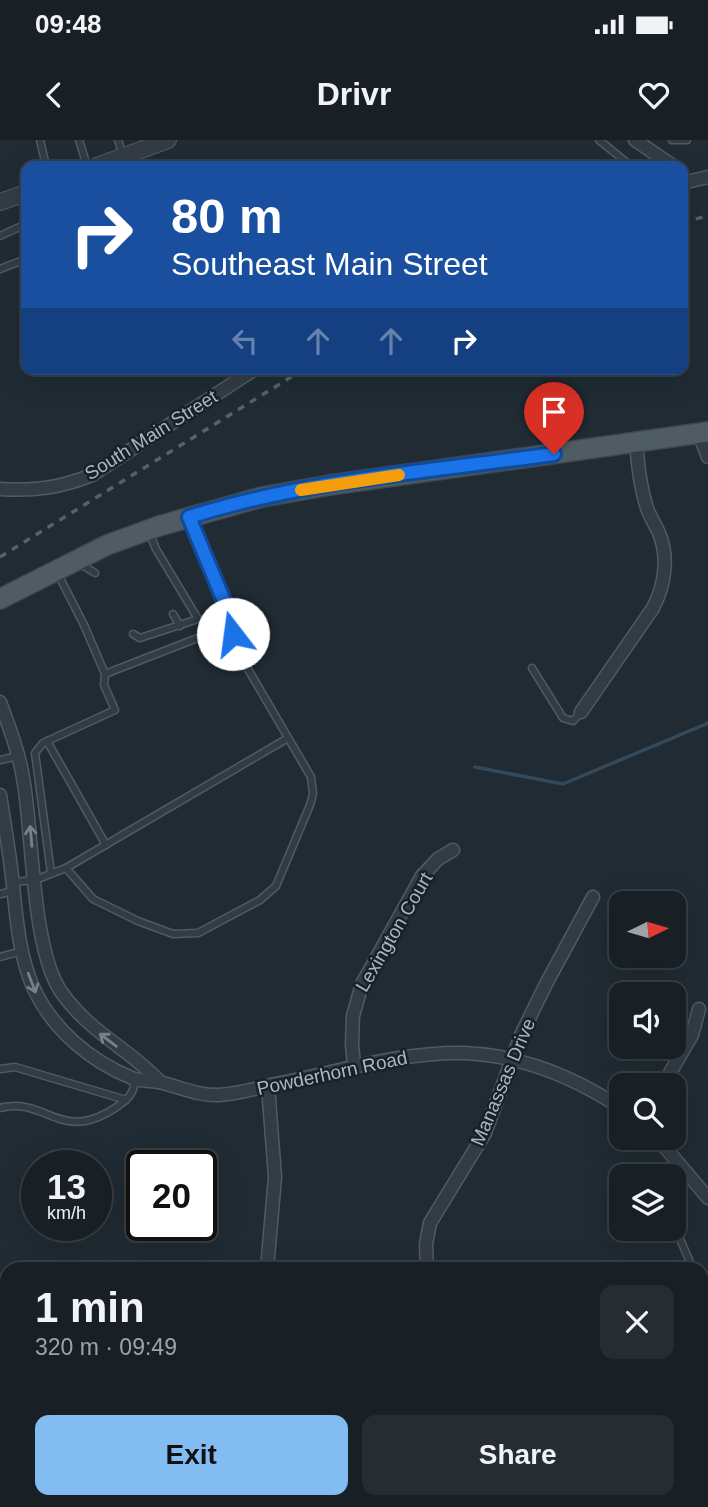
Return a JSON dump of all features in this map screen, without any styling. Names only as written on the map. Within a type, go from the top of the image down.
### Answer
[{"type":"main road","points":[[0,599],[55,569],[148,530],[262,497],[330,485],[704,433]]},
{"type":"street","points":[[111,161],[161,141]]},
{"type":"street","points":[[643,142],[667,161]]},
{"type":"street","points":[[688,181],[708,177]]},
{"type":"street","points":[[0,202],[21,195]]},
{"type":"street","name":"South Main Street","points":[[0,489],[46,489],[64,486],[92,474],[246,375]]},
{"type":"street","points":[[704,433],[708,457]]},
{"type":"street","points":[[581,712],[653,608],[663,582],[663,545],[643,495],[636,442]]},
{"type":"street","name":"Powderhorn Road","points":[[0,702],[24,782],[46,957],[53,980],[94,1030],[145,1065],[160,1082]]},
{"type":"street","name":"Powderhorn Road","points":[[0,795],[9,889],[32,985],[52,1020],[84,1050],[135,1080],[160,1082],[209,1095],[243,1092],[354,1066],[413,1056],[483,1055],[538,1066],[574,1080],[609,1101]]},
{"type":"street","name":"Lexington Court","points":[[354,1066],[353,1016],[362,984],[422,876],[438,859],[453,850]]},
{"type":"street","name":"Manassas Drive","points":[[427,1262],[426,1244],[430,1223],[485,1133],[521,1035],[545,984],[593,897]]},
{"type":"street","points":[[670,1073],[692,1035],[699,1009]]},
{"type":"street","points":[[268,1086],[275,1177],[268,1262]]},
{"type":"street","points":[[668,1150],[681,1164]]},
{"type":"street","points":[[686,1169],[708,1198]]},
{"type":"lane","points":[[40,140],[45,161]]},
{"type":"lane","points":[[79,140],[85,161]]},
{"type":"lane","points":[[118,140],[123,157]]},
{"type":"lane","points":[[599,140],[625,161]]},
{"type":"lane","points":[[672,140],[687,140]]},
{"type":"lane","points":[[0,236],[21,226]]},
{"type":"lane","points":[[0,269],[21,261]]},
{"type":"lane","points":[[66,868],[93,899],[138,921],[173,934],[198,933],[260,900],[276,886],[289,860],[313,794],[311,777],[238,652],[224,601],[189,517]]},
{"type":"lane","points":[[133,634],[140,638],[198,619],[156,549],[148,530]]},
{"type":"lane","points":[[75,560],[95,573]]},
{"type":"lane","points":[[51,873],[35,753],[38,747],[47,741],[115,710],[104,685],[105,674],[84,625],[55,569]]},
{"type":"lane","points":[[173,614],[180,626]]},
{"type":"lane","points":[[105,674],[231,625]]},
{"type":"lane","points":[[533,668],[563,718],[573,721],[581,712]]},
{"type":"lane","points":[[9,889],[66,868],[288,738]]},
{"type":"lane","points":[[47,741],[106,845]]},
{"type":"lane","points":[[0,760],[18,756]]},
{"type":"lane","points":[[0,957],[22,951]]},
{"type":"lane","points":[[0,1069],[15,1066],[126,1100]]},
{"type":"lane","points":[[0,1108],[17,1105],[71,1123],[85,1123],[107,1114],[126,1100],[134,1091],[135,1080]]},
{"type":"lane","points":[[681,1241],[690,1262]]},
{"type":"waterway","points":[[475,767],[563,784],[708,723]]},
{"type":"railway","points":[[688,221],[708,216]]},
{"type":"railway","points":[[0,557],[294,375]]},
{"type":"slow traffic","points":[[301,490],[399,475]]},
{"type":"route","points":[[233,634],[224,601],[189,517],[262,497],[330,485],[554,454]]}]
